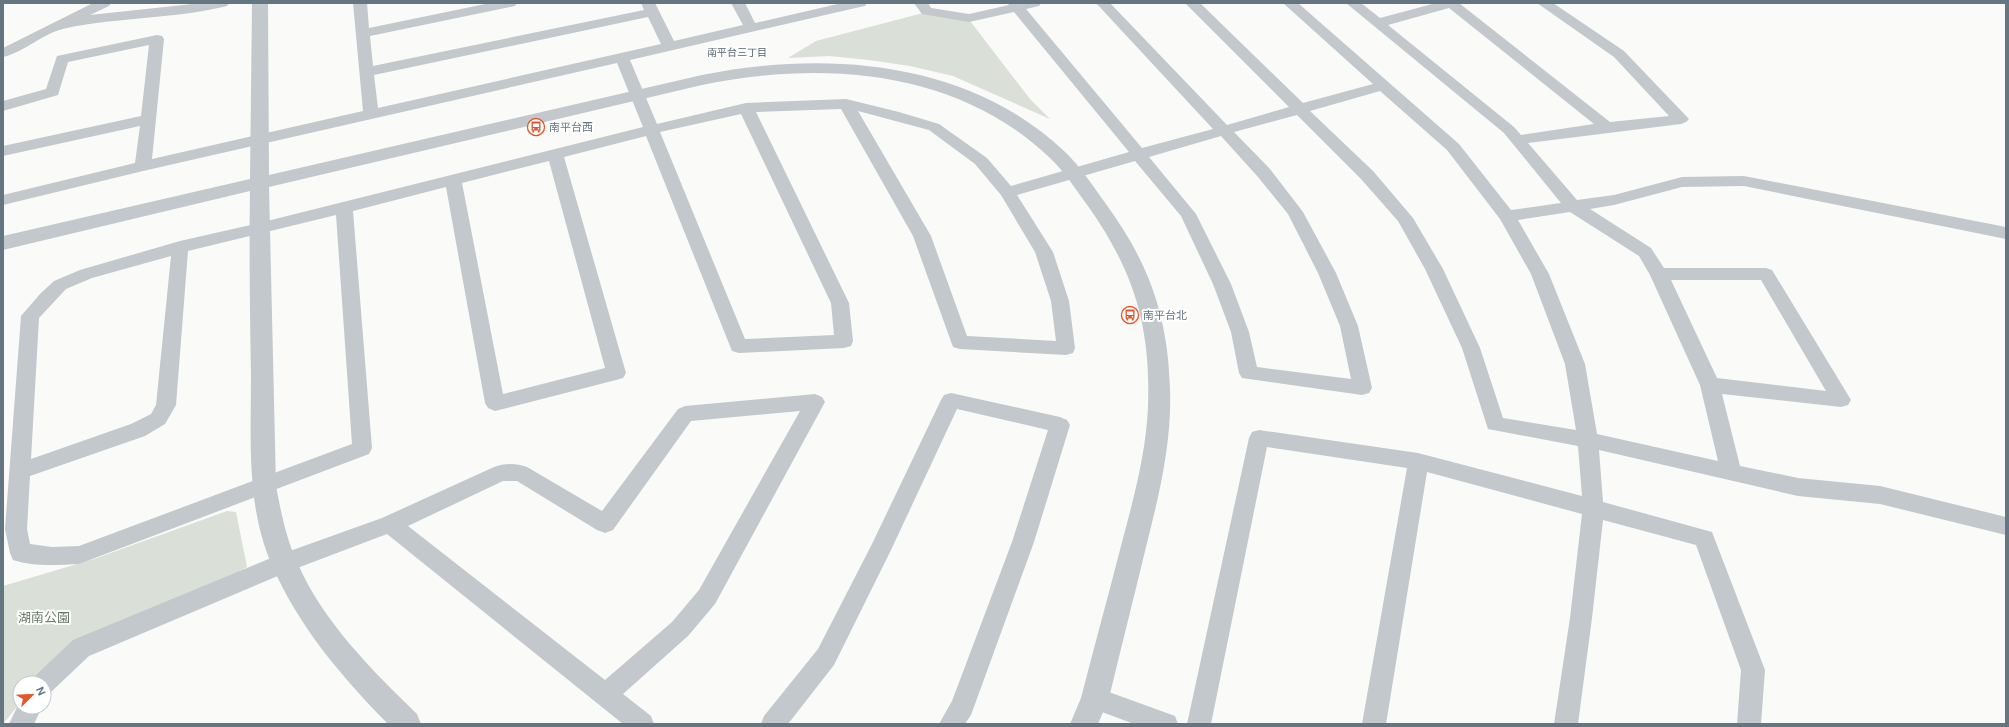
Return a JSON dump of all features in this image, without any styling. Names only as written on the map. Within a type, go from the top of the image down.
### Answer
[{"type":"street","points":[[3,54],[104,3]]},
{"type":"street","points":[[64,24],[108,16],[197,8],[222,3]]},
{"type":"street","points":[[260,3],[259,229],[264,486],[271,523],[284,563],[317,624],[359,677],[407,724]]},
{"type":"street","points":[[360,3],[371,114]]},
{"type":"street","points":[[363,33],[510,3]]},
{"type":"street","points":[[738,3],[751,28]]},
{"type":"street","points":[[3,200],[143,166],[751,28],[832,6],[860,3]]},
{"type":"street","points":[[921,3],[927,11],[969,18],[1015,5],[1034,3]]},
{"type":"street","points":[[1015,5],[1188,214],[1205,245],[1222,284],[1240,332],[1249,373],[1362,388],[1349,326],[1327,273],[1295,212],[1264,173],[1103,3]]},
{"type":"street","points":[[1192,3],[1301,108],[1367,175],[1405,218],[1434,269],[1471,348],[1494,424],[1588,440],[1798,487],[1880,495],[2006,526]]},
{"type":"street","points":[[1353,3],[1509,130],[1572,206],[1645,252],[1659,274],[1710,386],[1732,472]]},
{"type":"street","points":[[1378,23],[1451,3],[1608,127]]},
{"type":"street","points":[[1517,140],[1608,127],[1681,119],[1618,54],[1544,3]]},
{"type":"street","points":[[1296,4],[1453,147],[1507,216],[1540,274],[1575,364],[1588,440],[1592,509],[1581,618],[1566,724]]},
{"type":"street","points":[[367,72],[651,8],[669,46]]},
{"type":"street","points":[[3,106],[53,92],[62,59],[157,39],[143,166]]},
{"type":"street","points":[[622,57],[739,346],[844,341],[840,303],[746,108]]},
{"type":"street","points":[[3,243],[637,94],[734,74],[796,68],[832,67],[903,77],[937,85],[973,98],[1006,115],[1036,135],[1057,153],[1075,174],[1128,254],[1142,285],[1158,363],[1159,406],[1156,451],[1142,513],[1095,698],[1084,724]]},
{"type":"street","points":[[1007,192],[1075,174],[1384,85]]},
{"type":"street","points":[[344,208],[362,448],[79,555],[52,556],[21,553],[16,529],[30,316],[60,285],[86,274],[180,247],[259,229],[651,130],[746,108],[846,104],[894,115],[934,127],[981,161],[1007,192],[1044,252],[1060,301],[1066,348],[960,342],[922,236],[846,104]]},
{"type":"street","points":[[3,151],[149,119]]},
{"type":"street","points":[[453,180],[495,403],[616,373],[555,154]]},
{"type":"street","points":[[1507,216],[1614,200],[1682,182],[1744,181],[2006,233]]},
{"type":"street","points":[[20,471],[138,430],[158,419],[166,405],[180,247]]},
{"type":"street","points":[[1659,274],[1766,274],[1841,400],[1710,386]]},
{"type":"street","points":[[773,724],[826,657],[880,550],[951,400],[1060,425],[1023,542],[962,707],[951,724]]},
{"type":"street","points":[[52,675],[81,648],[284,563],[390,524],[501,473],[520,473],[605,524],[685,414],[815,402],[707,597],[680,629],[605,695]]},
{"type":"street","points":[[1199,724],[1259,438],[1418,461],[1704,538],[1752,670],[1749,724]]},
{"type":"street","points":[[1374,724],[1418,461]]},
{"type":"street","points":[[390,524],[642,724]]},
{"type":"street","points":[[1095,698],[1166,724]]},
{"type":"street","points":[[21,724],[26,715]]},
{"type":"green space","points":[[923,13],[970,21],[1030,99],[1050,119],[953,76],[910,66],[869,60],[829,56],[788,58],[816,41]]},
{"type":"green space","name":"湖南公園","points":[[227,511],[236,512],[247,567],[51,675],[12,675],[12,713],[3,724],[3,586],[94,559]]},
{"type":"place","name":"南平台西","points":[[536,127]]},
{"type":"place","name":"南平台北","points":[[1130,315]]},
{"type":"district","name":"南平台三丁目","points":[[737,52]]}]
